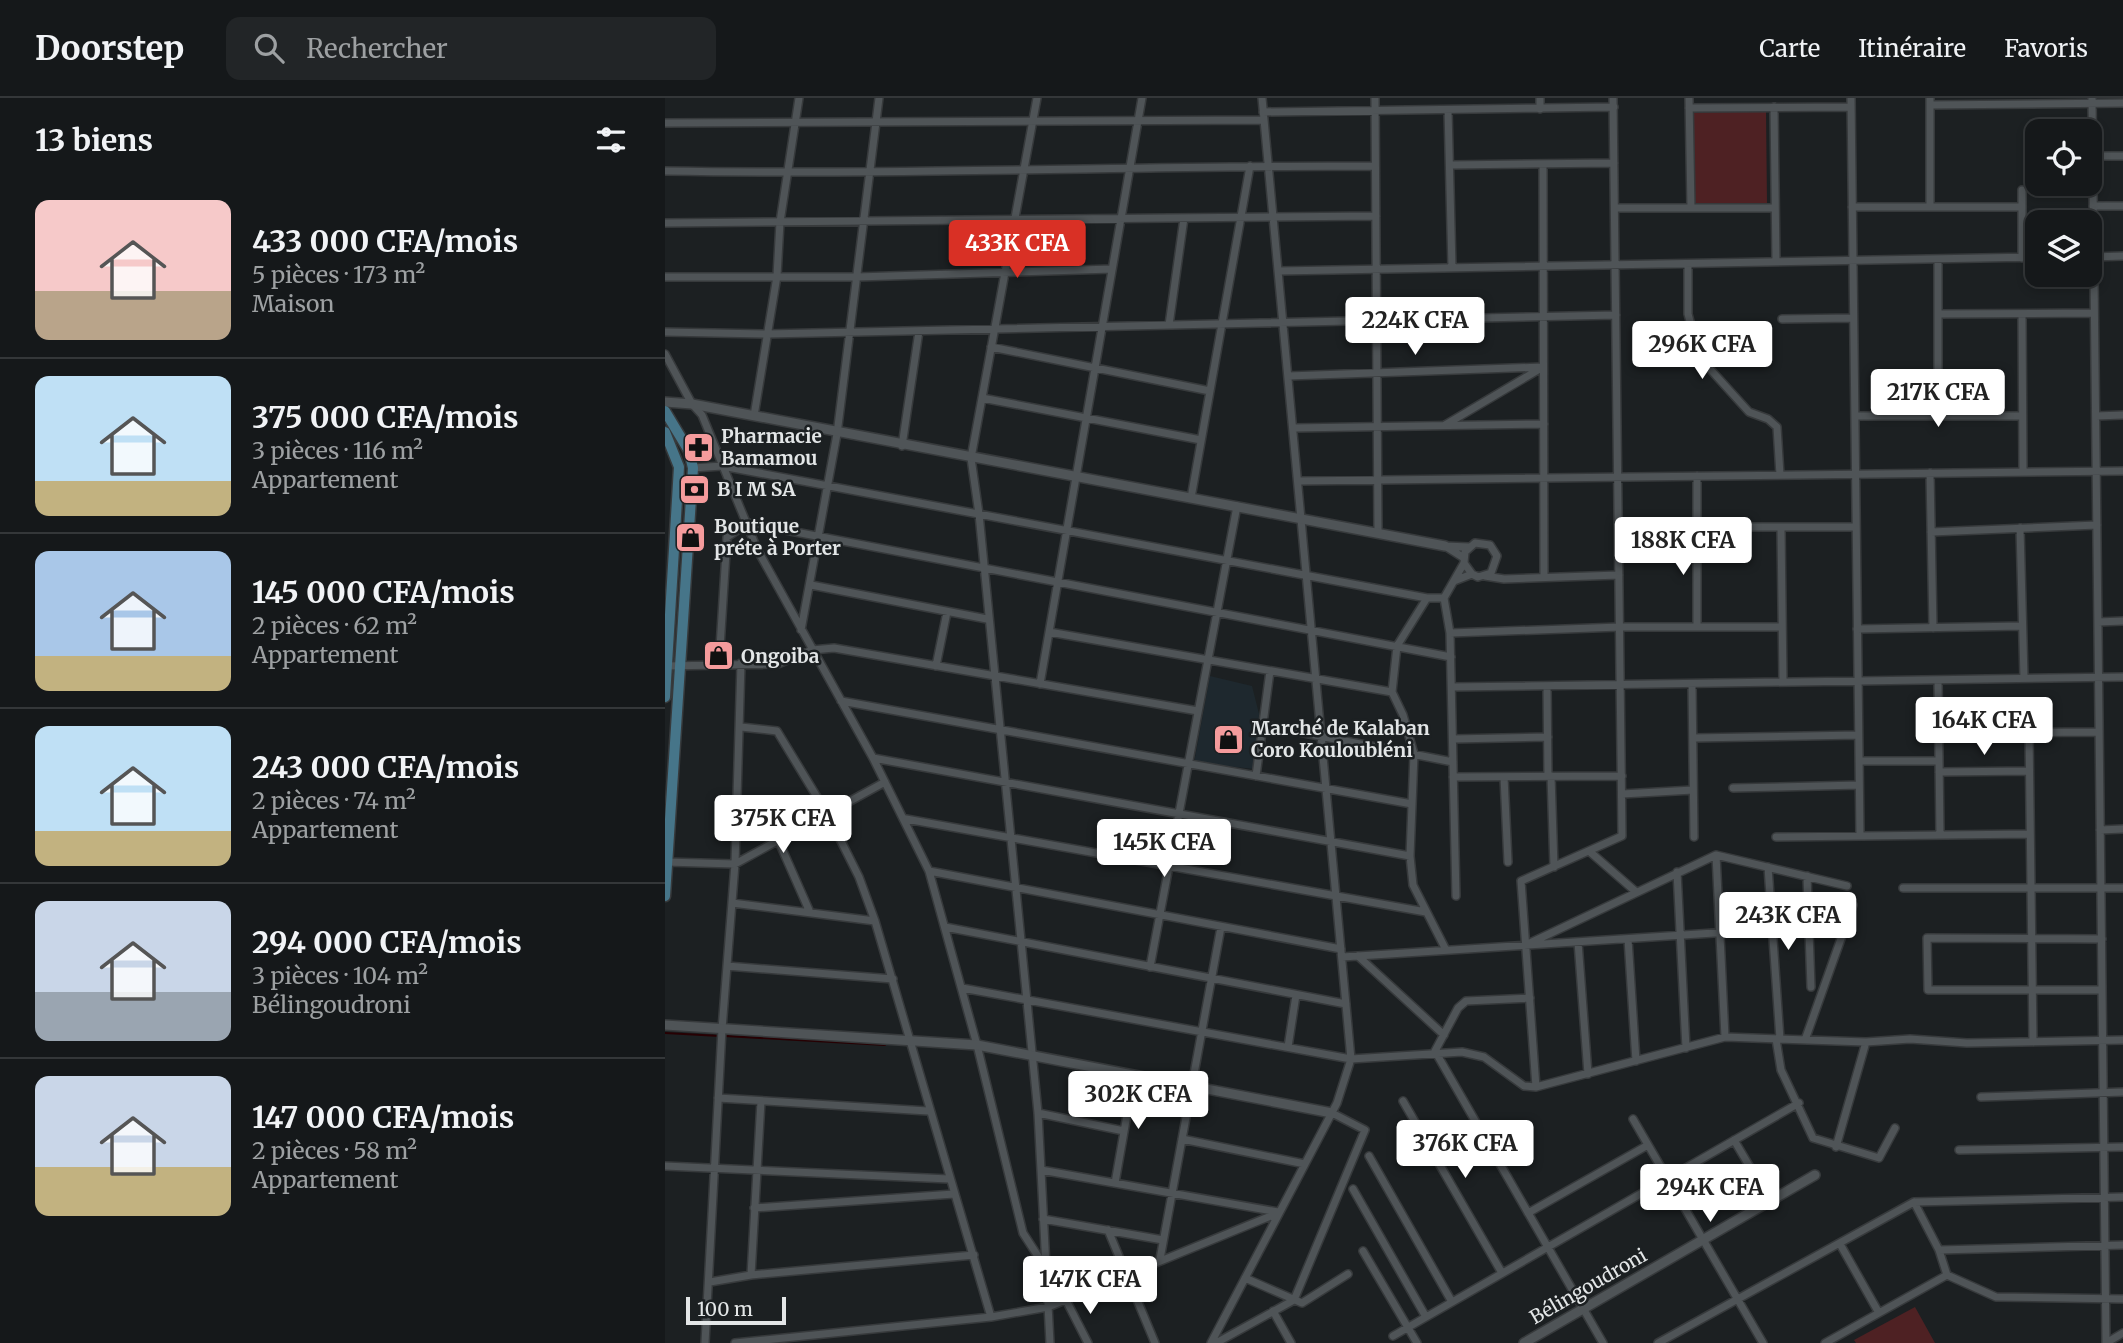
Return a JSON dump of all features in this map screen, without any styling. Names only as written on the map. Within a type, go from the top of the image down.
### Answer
[{"type":"main road","points":[[665,411],[689,451],[693,468],[665,896]]},
{"type":"main road","points":[[665,432],[677,457],[679,481],[665,696]]},
{"type":"street","points":[[754,416],[777,276],[781,222],[799,98]]},
{"type":"street","points":[[801,630],[837,434],[879,98]]},
{"type":"street","points":[[1037,98],[971,458],[979,514],[987,619],[1001,730],[1038,1113],[1050,1343]]},
{"type":"street","points":[[1040,684],[1142,98]]},
{"type":"street","points":[[1214,1343],[1332,1113],[1351,1059],[1262,98]]},
{"type":"street","points":[[1375,98],[1378,532]]},
{"type":"street","points":[[1540,98],[1540,108]]},
{"type":"street","points":[[1536,1087],[1521,881],[1622,835],[1613,98]]},
{"type":"street","points":[[1689,98],[1691,208]]},
{"type":"street","points":[[1851,98],[1860,836]]},
{"type":"street","points":[[1930,207],[1930,101],[2123,103]]},
{"type":"street","points":[[2092,101],[2092,119]]},
{"type":"street","points":[[665,123],[1138,121],[1375,111],[1614,107]]},
{"type":"street","points":[[1774,107],[1776,262]]},
{"type":"street","points":[[1689,108],[1851,107]]},
{"type":"street","points":[[1448,110],[1452,268]]},
{"type":"street","points":[[2102,156],[2123,156]]},
{"type":"street","points":[[1451,165],[1614,163]]},
{"type":"street","points":[[1543,164],[1544,576]]},
{"type":"street","points":[[665,170],[789,173],[1130,166],[1375,166]]},
{"type":"street","points":[[1191,498],[1250,166]]},
{"type":"street","points":[[2022,190],[2022,258]]},
{"type":"street","points":[[2093,196],[2093,210]]},
{"type":"street","points":[[2093,206],[2123,206]]},
{"type":"street","points":[[1852,207],[2022,207]]},
{"type":"street","points":[[1615,208],[1775,208]]},
{"type":"street","points":[[665,223],[1375,216]]},
{"type":"street","points":[[1169,325],[1184,218]]},
{"type":"street","points":[[2102,257],[2123,256]]},
{"type":"street","points":[[1278,271],[2025,258]]},
{"type":"street","points":[[1938,259],[1938,415]]},
{"type":"street","points":[[1688,264],[1688,314],[1700,358],[1749,412],[1768,419],[1777,427],[1780,475]]},
{"type":"street","points":[[665,277],[857,277],[1005,270],[1112,269]]},
{"type":"street","points":[[2093,287],[2106,1343]]},
{"type":"street","points":[[1938,314],[2094,313]]},
{"type":"street","points":[[2022,314],[2023,472]]},
{"type":"street","points":[[665,332],[767,334],[1616,315]]},
{"type":"street","points":[[1782,319],[1853,318]]},
{"type":"street","points":[[902,446],[919,331]]},
{"type":"street","points":[[991,347],[1210,391]]},
{"type":"street","points":[[665,354],[692,404],[702,415],[757,549],[906,819],[929,872],[977,1045],[1023,1233],[1045,1267]]},
{"type":"street","points":[[1288,376],[1543,367]]},
{"type":"street","points":[[1444,426],[1543,367]]},
{"type":"street","points":[[982,398],[1201,440]]},
{"type":"street","points":[[665,402],[692,404],[837,434],[1445,546],[1469,547],[1475,543],[1490,545],[1497,556],[1495,568],[1485,576]]},
{"type":"street","points":[[1855,416],[2022,415]]},
{"type":"street","points":[[2096,416],[2123,415]]},
{"type":"street","points":[[1293,428],[1543,424]]},
{"type":"street","points":[[693,468],[722,466],[1306,576],[1427,598],[1444,598]]},
{"type":"street","points":[[1297,481],[2123,471]]},
{"type":"street","points":[[1930,474],[1933,628]]},
{"type":"street","points":[[1697,476],[1697,627]]},
{"type":"street","points":[[1150,967],[1237,506]]},
{"type":"street","points":[[719,663],[727,537],[748,523],[1451,657]]},
{"type":"street","points":[[1931,532],[2097,525]]},
{"type":"street","points":[[1697,527],[1856,527]]},
{"type":"street","points":[[2020,528],[2024,678]]},
{"type":"street","points":[[1781,529],[1783,682]]},
{"type":"street","points":[[1445,546],[1464,561],[1472,574]]},
{"type":"street","points":[[1456,896],[1451,657],[1444,598],[1469,547]]},
{"type":"street","points":[[1495,568],[1504,579]]},
{"type":"street","points":[[1454,581],[1472,574],[1504,579],[1619,575]]},
{"type":"street","points":[[811,585],[987,619]]},
{"type":"street","points":[[1427,598],[1397,646],[1392,692],[1403,715],[1414,754],[1411,856],[1413,885],[1445,950]]},
{"type":"street","points":[[936,666],[947,612]]},
{"type":"street","points":[[2098,622],[2123,621]]},
{"type":"street","points":[[1857,629],[2022,626]]},
{"type":"street","points":[[1450,634],[1620,627],[1782,627]]},
{"type":"street","points":[[1049,632],[1392,692]]},
{"type":"street","points":[[666,667],[719,663],[778,664],[812,650],[834,648],[1198,712]]},
{"type":"street","points":[[705,1343],[722,1028],[735,864],[741,663]]},
{"type":"street","points":[[1255,776],[1270,671]]},
{"type":"street","points":[[1452,687],[2123,677]]},
{"type":"street","points":[[1938,680],[1940,835]]},
{"type":"street","points":[[1692,684],[1694,836]]},
{"type":"street","points":[[1547,686],[1554,867]]},
{"type":"street","points":[[841,701],[1412,804]]},
{"type":"street","points":[[1263,725],[1453,762]]},
{"type":"street","points":[[741,727],[777,731],[828,815],[859,877],[912,1041],[928,1111],[991,1317]]},
{"type":"street","points":[[2029,732],[2033,1042]]},
{"type":"street","points":[[1939,733],[2099,732]]},
{"type":"street","points":[[1693,738],[1858,735]]},
{"type":"street","points":[[1453,739],[1548,737]]},
{"type":"street","points":[[873,758],[1411,856]]},
{"type":"street","points":[[1859,761],[1939,761]]},
{"type":"street","points":[[1939,772],[2029,771]]},
{"type":"street","points":[[1453,777],[1622,776]]},
{"type":"street","points":[[1504,777],[1508,862]]},
{"type":"street","points":[[666,862],[735,864],[885,782]]},
{"type":"street","points":[[1733,788],[1859,785]]},
{"type":"street","points":[[1622,794],[1693,790]]},
{"type":"street","points":[[906,819],[1426,912]]},
{"type":"street","points":[[2100,830],[2123,829]]},
{"type":"street","points":[[1776,837],[2030,834]]},
{"type":"street","points":[[779,842],[809,910]]},
{"type":"street","points":[[1589,851],[1636,891]]},
{"type":"street","points":[[1526,945],[1716,855],[1847,886]]},
{"type":"street","points":[[1716,855],[1725,1037]]},
{"type":"street","points":[[1768,867],[1781,1070],[1813,1138],[1879,1158],[1895,1128]]},
{"type":"street","points":[[929,872],[1160,915],[1358,956],[1809,927]]},
{"type":"street","points":[[1677,872],[1686,1048]]},
{"type":"street","points":[[1807,876],[1811,987]]},
{"type":"street","points":[[1903,888],[2123,888]]},
{"type":"street","points":[[732,903],[809,910],[875,921]]},
{"type":"street","points":[[1805,1040],[1853,905]]},
{"type":"street","points":[[945,927],[1346,1004]]},
{"type":"street","points":[[1160,1259],[1221,927]]},
{"type":"street","points":[[2102,939],[1927,938],[1928,990],[2102,989]]},
{"type":"street","points":[[1628,939],[1636,1061]]},
{"type":"street","points":[[1578,942],[1588,1074]]},
{"type":"street","points":[[1358,956],[1444,1035]]},
{"type":"street","points":[[727,966],[893,979]]},
{"type":"street","points":[[962,988],[1351,1059],[1435,1051],[1462,1052],[1484,1058],[1524,1086],[1536,1087],[1725,1037],[1865,1042],[1910,1039],[1967,1043],[2123,1040]]},
{"type":"street","points":[[1288,1047],[1296,995]]},
{"type":"street","points":[[1435,1051],[1458,1008],[1466,1002],[1530,998]]},
{"type":"street","points":[[665,1025],[977,1045],[1332,1113],[1365,1130],[1294,1300],[1214,1343]]},
{"type":"street","points":[[1836,1146],[1865,1042]]},
{"type":"street","points":[[1435,1051],[1603,1343]]},
{"type":"street","points":[[1115,1183],[1134,1075]]},
{"type":"street","points":[[1980,1097],[2123,1092]]},
{"type":"street","points":[[718,1098],[928,1111]]},
{"type":"street","points":[[751,1275],[761,1101]]},
{"type":"street","points":[[1403,1101],[1502,1273]]},
{"type":"street","points":[[1393,1336],[1798,1103]]},
{"type":"street","points":[[1038,1113],[1124,1131]]},
{"type":"street","points":[[1633,1119],[1763,1343]]},
{"type":"street","points":[[1182,1139],[1305,1164]]},
{"type":"street","points":[[1734,1140],[1770,1202]]},
{"type":"street","points":[[1528,1213],[1648,1145]]},
{"type":"street","points":[[1959,1150],[2123,1147]]},
{"type":"street","points":[[1369,1156],[1452,1302]]},
{"type":"street","points":[[665,1166],[714,1166],[949,1179]]},
{"type":"street","points":[[1041,1170],[1279,1212]]},
{"type":"street","name":"Bélingoudroni","points":[[1524,1343],[1815,1175]]},
{"type":"street","points":[[1353,1189],[1426,1317]]},
{"type":"street","points":[[754,1208],[954,1194]]},
{"type":"street","points":[[1658,1343],[1914,1202],[2123,1198]]},
{"type":"street","points":[[1914,1202],[1939,1250],[1947,1275],[1996,1297],[2123,1298]]},
{"type":"street","points":[[735,1343],[991,1317],[1048,1307],[1067,1302],[1160,1259],[1279,1212]]},
{"type":"street","points":[[1043,1219],[1163,1240]]},
{"type":"street","points":[[1108,1230],[1155,1343]]},
{"type":"street","points":[[1840,1244],[1879,1313]]},
{"type":"street","points":[[1939,1250],[2123,1245]]},
{"type":"street","points":[[1363,1251],[1417,1343]]},
{"type":"street","points":[[710,1282],[751,1275],[974,1255]]},
{"type":"street","points":[[1245,1278],[1301,1303],[1348,1274]]},
{"type":"street","points":[[1825,1343],[1947,1275]]},
{"type":"street","points":[[1067,1302],[1088,1343]]},
{"type":"street","points":[[1273,1311],[1291,1343]]},
{"type":"street","points":[[2106,1343],[2123,1333]]},
{"type":"shaded area","points":[[1766,111],[1767,203],[1694,204],[1693,112]]},
{"type":"shaded area","name":"Marché de Kalaban Coro Kouloubléni","points":[[1210,676],[1252,686],[1259,714],[1255,769],[1194,763]]},
{"type":"shaded area","points":[[1915,1307],[1935,1343],[1856,1343],[1854,1340]]},
{"type":"waterway","points":[[665,1033],[720,1036]]},
{"type":"waterway","points":[[725,1036],[885,1045]]},
{"type":"place","name":"Pharmacie Bamamou","points":[[698,447]]},
{"type":"place","name":"B I M SA","points":[[694,489]]},
{"type":"place","name":"Boutique préte à Porter","points":[[691,537]]},
{"type":"place","name":"Ongoiba","points":[[718,656]]},
{"type":"place","name":"Marché de Kalaban Coro Kouloubléni","points":[[1228,739]]}]
